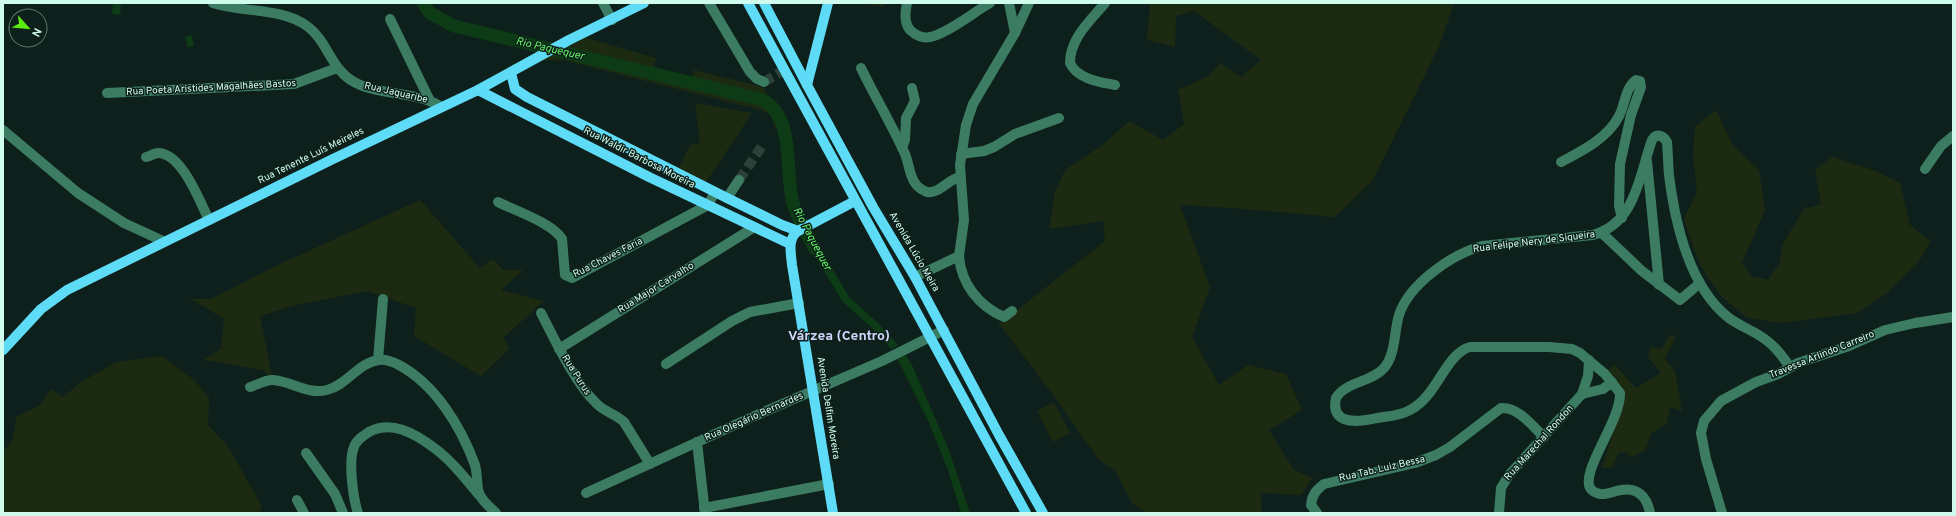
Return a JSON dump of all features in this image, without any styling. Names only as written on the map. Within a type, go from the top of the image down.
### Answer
[{"type":"main road","name":"Rua Tenente Luís Meireles","points":[[3,350],[40,309],[55,297],[163,241],[209,220],[440,106],[478,90],[569,40],[644,3]]},
{"type":"main road","points":[[748,3],[1026,513]]},
{"type":"main road","name":"Avenida Lúcio Meira","points":[[764,3],[873,207],[915,277],[1043,513]]},
{"type":"main road","points":[[807,85],[828,3]]},
{"type":"main road","name":"Rua Waldir Barbosa Moreira","points":[[511,73],[513,83],[520,93],[727,198],[782,225],[799,230]]},
{"type":"main road","name":"Rua Waldir Barbosa Moreira","points":[[478,90],[649,177],[753,228],[790,244]]},
{"type":"main road","points":[[649,177],[656,162]]},
{"type":"main road","points":[[790,244],[792,236],[799,230],[855,201]]},
{"type":"main road","points":[[776,238],[782,225]]},
{"type":"main road","name":"Avenida Delfim Moreira","points":[[790,244],[833,513]]},
{"type":"street","name":"Rua Jaguaribe","points":[[213,3],[227,8],[280,14],[296,19],[308,27],[337,68],[354,82],[365,87],[430,101],[440,106]]},
{"type":"street","points":[[603,3],[612,20]]},
{"type":"street","points":[[709,3],[750,72],[757,79],[764,82]]},
{"type":"street","points":[[907,3],[906,21],[908,26],[914,33],[926,38],[940,33],[990,3]]},
{"type":"street","points":[[1009,3],[1015,34]]},
{"type":"street","points":[[1012,312],[1004,317],[976,299],[967,284],[960,264],[959,256],[964,220],[960,177],[961,154],[966,125],[973,104],[1015,34],[1029,3]]},
{"type":"street","points":[[1105,3],[1082,29],[1072,50],[1070,63],[1077,72],[1093,80],[1115,85]]},
{"type":"street","points":[[390,19],[430,101]]},
{"type":"street","name":"Rua Poeta Aristides Magalhães Bastos","points":[[107,93],[294,84],[337,68]]},
{"type":"street","points":[[862,68],[902,148],[914,183],[922,190],[936,191],[953,179],[960,177]]},
{"type":"street","points":[[1561,162],[1580,152],[1608,131],[1618,118],[1631,85],[1636,80],[1640,81],[1641,87],[1631,115],[1620,164],[1619,206],[1622,218]]},
{"type":"street","points":[[902,148],[906,140],[906,118],[915,101],[912,88]]},
{"type":"street","points":[[961,154],[984,151],[1026,129],[1059,118]]},
{"type":"street","points":[[3,130],[78,193],[124,223],[163,241]]},
{"type":"street","points":[[1700,283],[1680,300],[1658,285],[1602,233],[1622,218],[1632,200],[1653,138],[1659,135],[1665,138],[1667,142],[1669,173],[1675,211],[1688,258],[1700,283],[1717,306],[1729,318],[1766,339],[1790,367]]},
{"type":"street","points":[[1925,169],[1941,146],[1953,136]]},
{"type":"street","points":[[146,157],[158,153],[172,158],[178,164],[184,171],[209,220]]},
{"type":"street","points":[[1646,158],[1658,285]]},
{"type":"street","points":[[727,198],[739,180]]},
{"type":"street","points":[[708,205],[715,192]]},
{"type":"street","name":"Rua Chaves Faria","points":[[498,202],[548,226],[559,234],[562,239],[565,276],[569,278],[594,267],[708,205]]},
{"type":"street","name":"Rua Major Carvalho","points":[[559,349],[753,228]]},
{"type":"street","points":[[776,238],[788,237],[799,230]]},
{"type":"street","name":"Rua Felipe Nery de Siqueira","points":[[1589,360],[1580,353],[1560,347],[1470,347],[1464,349],[1458,354],[1429,396],[1411,410],[1400,415],[1351,421],[1339,416],[1336,410],[1335,404],[1338,395],[1373,376],[1386,365],[1392,350],[1399,314],[1404,305],[1415,289],[1454,257],[1482,246],[1582,237],[1602,233]]},
{"type":"street","points":[[915,277],[959,256]]},
{"type":"street","points":[[378,360],[383,299]]},
{"type":"street","points":[[666,364],[750,312],[799,303]]},
{"type":"street","name":"Rua Purus","points":[[541,313],[559,349],[588,395],[600,407],[620,417],[650,464]]},
{"type":"street","name":"Travessa Arlindo Carreiro","points":[[1722,513],[1706,459],[1701,433],[1704,421],[1721,401],[1730,395],[1808,359],[1849,346],[1885,330],[1915,323],[1953,317]]},
{"type":"street","name":"Rua Olegário Bernardes","points":[[586,493],[697,442],[882,361],[944,330]]},
{"type":"street","points":[[250,387],[273,379],[308,390],[327,390],[346,381],[366,364],[378,360],[393,362],[426,384],[436,396],[463,438],[471,455],[477,474],[479,495]]},
{"type":"street","points":[[1589,360],[1612,382],[1620,393],[1620,399],[1592,470],[1589,486],[1592,491],[1599,494],[1628,489],[1641,493],[1646,499],[1650,513]]},
{"type":"street","name":"Rua Marechal Rondon","points":[[1500,513],[1501,488],[1505,481],[1582,394],[1588,376],[1589,360]]},
{"type":"street","points":[[1582,394],[1603,389],[1612,382]]},
{"type":"street","name":"Rua Tab. Luiz Bessa","points":[[1316,512],[1311,505],[1312,497],[1316,490],[1324,484],[1415,462],[1436,455],[1450,447],[1501,408],[1507,408],[1519,413],[1544,437]]},
{"type":"street","points":[[306,453],[335,494],[343,513],[357,511],[352,470],[354,446],[364,435],[383,426],[401,430],[432,447],[446,458],[496,513]]},
{"type":"street","points":[[697,442],[704,510],[829,484]]},
{"type":"street","points":[[297,500],[304,513]]},
{"type":"shaded area","points":[[860,3],[886,3],[884,7]]},
{"type":"shaded area","points":[[1150,3],[1454,3],[1440,44],[1373,180],[1335,217],[1180,205],[1210,287],[1192,337],[1219,385],[1248,365],[1286,374],[1302,410],[1269,430],[1294,470],[1313,478],[1301,495],[1261,493],[1262,513],[1147,513],[1132,503],[1115,470],[1099,460],[1051,392],[999,324],[1105,241],[1103,221],[1049,229],[1055,192],[1065,170],[1104,144],[1129,121],[1163,140],[1184,124],[1178,90],[1209,76],[1220,63],[1241,77],[1261,60],[1194,11],[1176,16],[1175,47],[1147,40]]},
{"type":"shaded area","points":[[580,36],[656,58],[651,77],[689,86],[694,70],[763,87],[776,113],[776,130],[770,115],[761,110],[563,60],[535,61]]},
{"type":"shaded area","points":[[695,103],[752,113],[706,182],[679,168],[690,145],[700,143]]},
{"type":"shaded area","points":[[1716,110],[1732,144],[1759,170],[1765,210],[1742,263],[1751,276],[1768,280],[1779,264],[1783,243],[1804,209],[1821,204],[1815,170],[1832,157],[1876,171],[1900,183],[1910,225],[1931,242],[1917,264],[1887,293],[1857,313],[1781,323],[1747,318],[1721,296],[1706,275],[1696,255],[1684,219],[1697,192],[1693,157],[1695,127]]},
{"type":"shaded area","points":[[420,200],[480,268],[493,259],[503,270],[523,270],[501,290],[544,301],[504,337],[509,349],[481,376],[414,336],[416,308],[367,291],[296,305],[260,316],[273,381],[263,370],[204,360],[221,348],[224,319],[191,299],[211,299],[276,266]]},
{"type":"shaded area","points":[[1671,334],[1675,338],[1665,359],[1675,371],[1682,411],[1670,407],[1667,423],[1651,434],[1645,451],[1631,457],[1626,452],[1619,453],[1612,468],[1602,468],[1625,393],[1608,372],[1614,364],[1636,388],[1661,373],[1648,357],[1651,346],[1661,349]]},
{"type":"shaded area","points":[[162,356],[194,380],[209,397],[208,425],[227,445],[262,506],[259,513],[3,513],[3,451],[12,441],[17,416],[39,406],[51,389],[63,397],[80,383],[116,362]]},
{"type":"shaded area","points":[[1054,402],[1070,433],[1053,442],[1037,411]]},
{"type":"water","points":[[113,3],[121,4],[120,15],[112,14]]},
{"type":"water","points":[[191,35],[194,45],[188,47],[185,37]]},
{"type":"water","points":[[811,232],[849,297],[879,324],[898,345],[891,349],[871,327],[843,302],[803,237]]},
{"type":"water","points":[[904,353],[912,365],[949,450],[970,513],[961,513],[948,470],[929,423],[897,358]]},
{"type":"waterway","name":"Rio Paquequer","points":[[423,3],[430,13],[454,26],[763,100],[773,108],[780,119],[787,145],[792,199],[799,218],[815,249]]},
{"type":"tunnel","points":[[764,82],[784,70]]},
{"type":"tunnel","points":[[739,180],[764,143]]},
{"type":"district","name":"Várzea (Centro)","points":[[839,336]]}]
